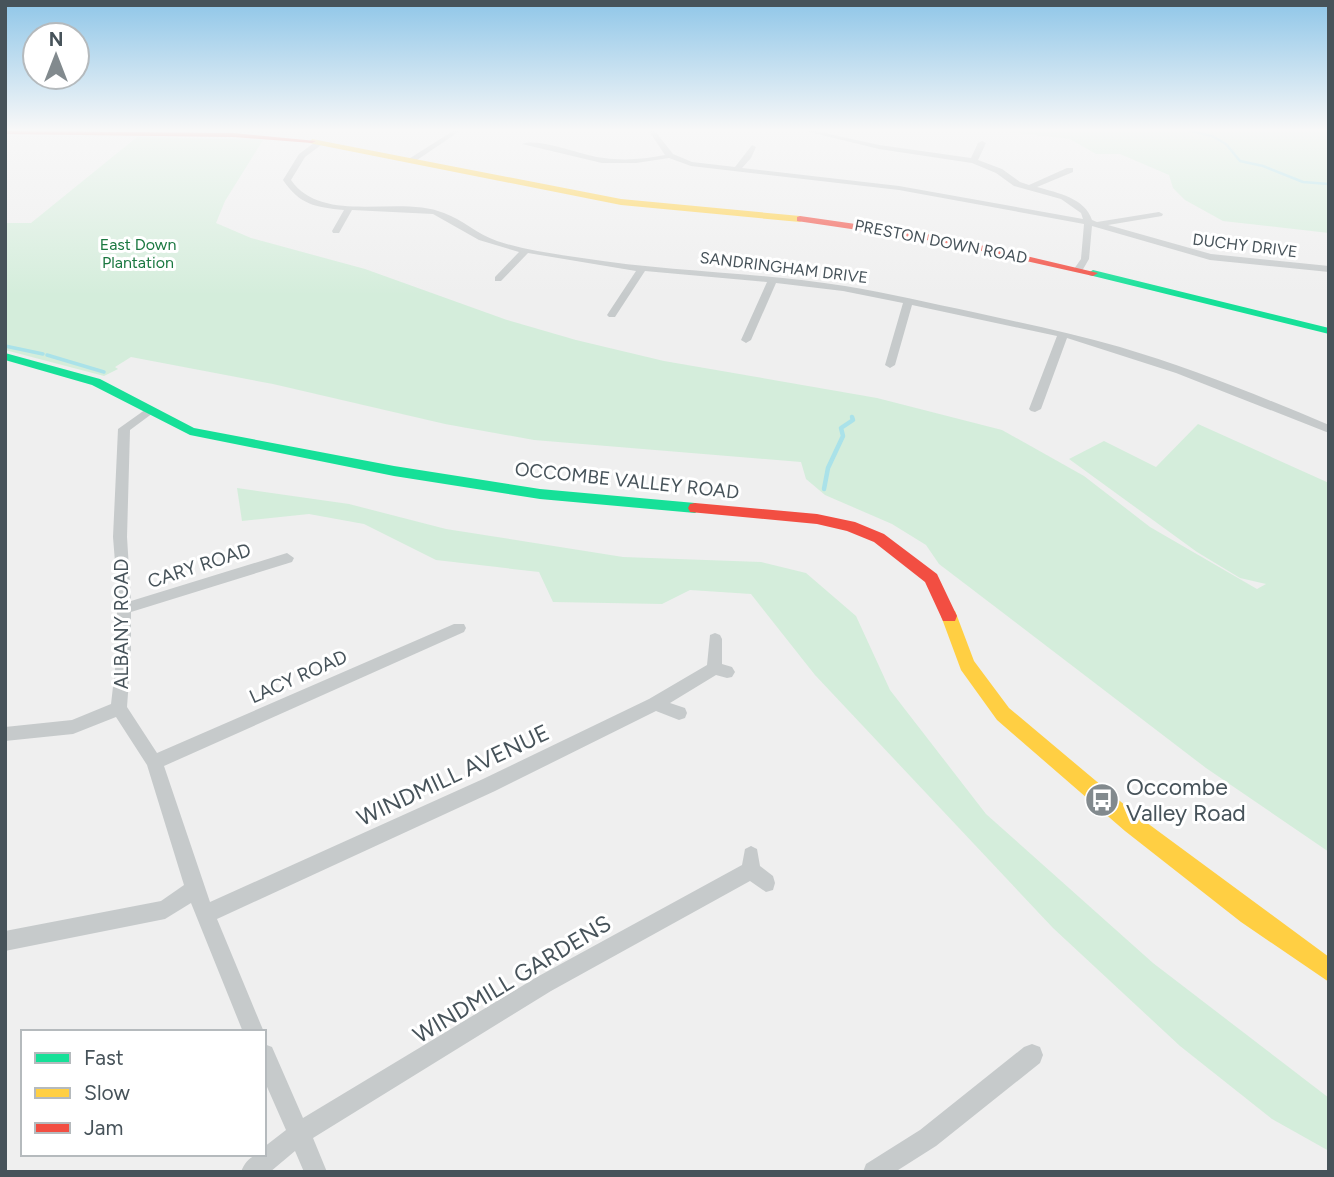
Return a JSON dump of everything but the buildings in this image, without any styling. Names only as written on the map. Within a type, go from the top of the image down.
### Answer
[{"type":"street","name":"SANDRINGHAM DRIVE","points":[[289,186],[303,198],[349,208],[426,210],[453,220],[481,238],[526,250],[642,269],[773,278],[872,293],[1063,335],[1177,369],[1265,401],[1329,429]]},
{"type":"street","name":"PRESTON DOWN ROAD","points":[[533,186],[585,197],[864,226],[946,240],[1079,269],[1329,331]]},
{"type":"street","points":[[880,186],[1091,223],[1159,214]]},
{"type":"street","points":[[1025,186],[1065,197],[1085,212],[1091,223],[1085,259],[1079,269]]},
{"type":"street","points":[[1029,188],[1034,186]]},
{"type":"street","points":[[337,231],[349,208]]},
{"type":"street","name":"DUCHY DRIVE","points":[[1091,223],[1210,257],[1329,270]]},
{"type":"street","points":[[498,279],[526,250]]},
{"type":"street","points":[[612,315],[642,269]]},
{"type":"street","points":[[746,340],[773,278]]},
{"type":"street","points":[[890,365],[908,301]]},
{"type":"street","points":[[1035,409],[1063,335]]},
{"type":"street","name":"OCCOMBE VALLEY ROAD","points":[[5,356],[96,382],[190,431],[394,471],[540,494],[817,519],[850,526],[879,538],[930,578],[942,598],[967,666],[1003,714],[1132,824],[1249,914],[1329,971]]},
{"type":"street","name":"ALBANY ROAD","points":[[149,411],[124,429],[120,537],[124,610],[119,708],[154,762],[195,889],[253,1030]]},
{"type":"street","name":"CARY ROAD","points":[[124,610],[287,558]]},
{"type":"street","name":"LACY ROAD","points":[[154,762],[459,628]]},
{"type":"street","name":"WINDMILL AVENUE","points":[[206,914],[489,785],[720,670],[715,639]]},
{"type":"street","points":[[655,704],[679,713]]},
{"type":"street","points":[[5,734],[73,727],[119,708]]},
{"type":"street","name":"WINDMILL GARDENS","points":[[252,1172],[300,1133],[544,984],[756,870]]},
{"type":"street","points":[[5,941],[165,910],[195,889]]},
{"type":"street","points":[[874,1172],[928,1138],[1031,1055]]},
{"type":"street","points":[[266,1059],[316,1172]]},
{"type":"green space","name":"East Down Plantation","points":[[77,186],[234,186],[216,223],[251,238],[365,269],[507,320],[664,361],[877,398],[1002,430],[1084,476],[1150,527],[1257,589],[1266,584],[1240,578],[1197,552],[1069,459],[1104,441],[1156,467],[1198,424],[1329,483],[1329,852],[1206,768],[939,564],[926,545],[892,524],[825,495],[806,479],[801,462],[534,440],[445,424],[273,384],[131,357],[115,367],[118,369],[104,376],[5,350],[5,223],[31,223]]},
{"type":"green space","points":[[1172,186],[1329,186],[1329,233],[1223,221],[1185,200]]},
{"type":"green space","points":[[237,488],[349,504],[446,529],[623,557],[761,562],[806,573],[856,616],[890,690],[986,814],[1153,963],[1329,1098],[1329,1151],[1272,1119],[1180,1046],[1053,928],[815,675],[751,594],[690,590],[662,604],[553,602],[539,572],[436,560],[364,524],[309,514],[242,521]]},
{"type":"waterway","points":[[5,346],[43,354]]},
{"type":"waterway","points":[[47,355],[104,372]]},
{"type":"waterway","points":[[824,489],[828,468],[843,436],[841,428],[853,420],[852,417]]},
{"type":"traffic: fast","points":[[1093,273],[1329,331]]},
{"type":"traffic: fast","points":[[5,356],[96,382],[190,431],[394,471],[540,494],[695,508]]},
{"type":"traffic: slow","points":[[540,186],[621,202],[800,219]]},
{"type":"traffic: slow","points":[[949,616],[967,665],[1003,714],[1132,824],[1249,914],[1329,971]]},
{"type":"traffic: jam","points":[[800,219],[946,240],[1093,273]]},
{"type":"traffic: jam","points":[[695,508],[817,519],[850,526],[879,538],[931,578],[949,616]]},
{"type":"place","name":"Occombe Valley Road","points":[[1102,800]]}]
